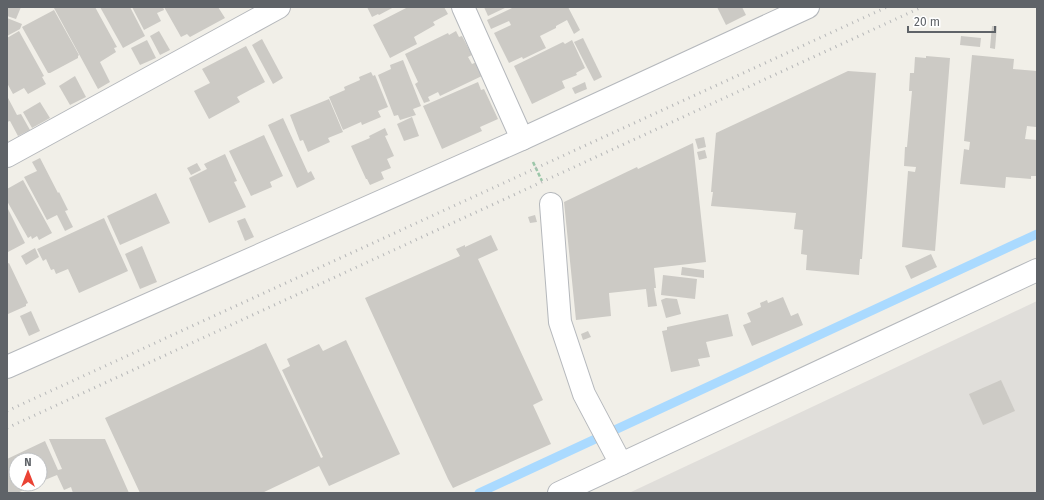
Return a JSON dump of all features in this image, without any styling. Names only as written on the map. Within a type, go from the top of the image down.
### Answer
[{"type":"street","points":[[7,156],[279,7]]},
{"type":"street","points":[[463,7],[522,139]]},
{"type":"street","points":[[7,367],[522,139],[808,7]]},
{"type":"street","points":[[551,204],[560,322],[584,394],[621,464]]},
{"type":"street","points":[[559,493],[1037,270]]},
{"type":"path","points":[[522,139],[551,204]]},
{"type":"shaded area","points":[[1037,301],[1037,493],[629,493]]},
{"type":"building","points":[[7,7],[21,7],[16,19],[7,16]]},
{"type":"building","points":[[95,7],[117,47],[114,48],[116,52],[100,62],[110,82],[98,89],[54,8]]},
{"type":"building","points":[[100,7],[130,7],[145,36],[123,48]]},
{"type":"building","points":[[132,7],[163,7],[164,10],[157,13],[161,21],[144,30]]},
{"type":"building","points":[[164,7],[218,7],[225,18],[190,37],[187,34],[181,37]]},
{"type":"building","points":[[367,7],[394,7],[372,17]]},
{"type":"building","points":[[408,7],[444,7],[448,14],[433,22],[435,25],[414,37],[417,44],[390,58],[373,25]]},
{"type":"building","points":[[484,7],[507,7],[488,16]]},
{"type":"building","points":[[514,7],[568,7],[580,30],[574,34],[567,20],[556,26],[556,28],[540,36],[546,48],[523,59],[522,57],[509,63],[494,33],[511,25],[509,21],[491,29],[487,20]]},
{"type":"building","points":[[717,7],[742,7],[746,15],[726,25]]},
{"type":"building","points":[[54,10],[79,55],[78,58],[48,73],[22,27]]},
{"type":"building","points":[[7,18],[22,24],[20,29],[7,36]]},
{"type":"building","points":[[992,26],[997,26],[995,49],[990,48]]},
{"type":"building","points":[[19,31],[44,76],[42,77],[46,84],[28,94],[24,88],[13,94],[7,83],[7,38]]},
{"type":"building","points":[[159,31],[170,50],[160,55],[150,36]]},
{"type":"building","points":[[456,31],[459,37],[462,36],[472,55],[468,57],[472,64],[477,62],[484,75],[440,96],[438,92],[428,97],[430,101],[424,103],[415,84],[418,82],[405,54],[448,33],[449,35]]},
{"type":"building","points":[[961,36],[981,38],[980,47],[960,45]]},
{"type":"building","points":[[583,38],[602,77],[594,81],[574,42]]},
{"type":"building","points":[[262,39],[283,78],[273,84],[252,45]]},
{"type":"building","points":[[147,40],[156,58],[140,65],[131,48]]},
{"type":"building","points":[[572,40],[585,68],[576,73],[577,75],[562,81],[565,88],[532,104],[514,66],[563,42],[565,44]]},
{"type":"building","points":[[246,46],[265,82],[237,97],[240,102],[209,119],[194,91],[210,83],[202,69]]},
{"type":"building","points":[[972,55],[1014,59],[1013,69],[1037,71],[1036,127],[1027,126],[1025,139],[1037,140],[1036,176],[1031,176],[1031,179],[1006,177],[1005,188],[960,184],[964,149],[969,150],[970,142],[964,141]]},
{"type":"building","points":[[926,56],[950,58],[935,251],[902,247],[908,171],[915,172],[916,167],[904,166],[912,91],[909,91],[910,73],[914,73],[915,57],[926,58]]},
{"type":"building","points":[[403,60],[421,106],[413,109],[416,115],[400,120],[398,115],[394,116],[378,75],[391,69],[390,65]]},
{"type":"building","points":[[848,71],[876,73],[862,259],[860,259],[859,275],[806,270],[807,255],[801,254],[803,230],[794,229],[796,213],[711,206],[716,133]]},
{"type":"building","points":[[371,72],[373,76],[375,75],[388,107],[378,111],[381,117],[362,125],[361,122],[343,130],[329,97],[345,90],[344,87],[360,80],[359,77]]},
{"type":"building","points":[[75,76],[86,97],[70,105],[59,86]]},
{"type":"building","points":[[478,82],[481,90],[484,89],[498,119],[480,127],[482,131],[442,149],[423,106]]},
{"type":"building","points":[[585,82],[587,89],[575,94],[572,88]]},
{"type":"building","points":[[7,96],[17,115],[21,114],[30,130],[18,136],[10,121],[7,122]]},
{"type":"building","points":[[329,99],[343,132],[328,138],[330,142],[308,152],[303,140],[300,141],[290,115]]},
{"type":"building","points":[[40,102],[50,118],[32,128],[23,112]]},
{"type":"building","points":[[412,117],[419,136],[404,141],[397,124]]},
{"type":"building","points":[[283,118],[308,173],[311,171],[315,179],[297,188],[268,125]]},
{"type":"building","points":[[385,128],[388,135],[385,136],[394,156],[387,159],[391,168],[381,172],[384,179],[370,185],[351,146],[370,138],[369,136]]},
{"type":"building","points":[[264,135],[283,176],[270,182],[272,187],[251,196],[229,151]]},
{"type":"building","points":[[704,137],[706,147],[698,149],[695,139]]},
{"type":"building","points":[[693,143],[706,262],[654,268],[656,288],[654,288],[657,306],[648,307],[646,289],[609,293],[611,316],[576,320],[564,202],[637,167],[638,169]]},
{"type":"building","points":[[705,150],[707,158],[699,160],[697,152]]},
{"type":"building","points":[[225,154],[237,181],[234,182],[246,207],[209,223],[189,178],[207,169],[204,164]]},
{"type":"building","points":[[40,158],[68,210],[65,211],[73,227],[65,231],[57,215],[47,220],[24,177],[37,171],[32,162]]},
{"type":"building","points":[[197,163],[201,170],[191,175],[187,168]]},
{"type":"building","points":[[23,180],[52,233],[39,240],[37,236],[32,239],[31,236],[28,238],[7,201],[7,189]]},
{"type":"building","points":[[156,193],[170,223],[120,245],[107,216]]},
{"type":"building","points":[[7,207],[25,243],[8,252],[7,250]]},
{"type":"building","points":[[535,215],[537,222],[530,223],[528,217]]},
{"type":"building","points":[[104,218],[128,271],[79,293],[68,269],[56,274],[54,269],[51,270],[46,259],[43,261],[37,249]]},
{"type":"building","points":[[245,218],[254,237],[245,241],[237,221]]},
{"type":"building","points":[[491,235],[498,250],[478,259],[543,400],[533,405],[551,444],[453,488],[365,298],[460,256],[456,249],[465,245],[465,247]]},
{"type":"building","points":[[142,246],[157,282],[140,289],[125,254]]},
{"type":"building","points":[[35,248],[39,257],[26,265],[21,256]]},
{"type":"building","points":[[931,254],[937,267],[911,279],[905,266]]},
{"type":"building","points":[[9,263],[28,303],[26,306],[8,314],[7,264]]},
{"type":"building","points":[[682,267],[704,270],[704,278],[681,275]]},
{"type":"building","points":[[663,275],[697,279],[695,299],[661,295]]},
{"type":"building","points":[[783,297],[791,316],[798,313],[803,325],[752,346],[743,325],[751,322],[747,313],[761,307],[760,303],[767,300],[768,303]]},
{"type":"building","points":[[666,298],[677,299],[681,314],[666,318],[661,300]]},
{"type":"building","points":[[31,311],[40,331],[29,336],[20,316]]},
{"type":"building","points":[[728,314],[733,336],[706,342],[710,357],[698,359],[700,366],[671,372],[662,331],[667,330],[667,327]]},
{"type":"building","points":[[588,331],[591,337],[583,340],[581,334]]},
{"type":"building","points":[[346,340],[400,454],[329,486],[319,466],[262,493],[140,493],[105,418],[266,343],[321,458],[323,457],[282,370],[290,366],[287,359],[319,344],[323,351]]},
{"type":"building","points":[[1001,380],[1015,411],[983,425],[969,394]]},
{"type":"building","points":[[49,439],[105,439],[129,493],[73,493],[71,487],[64,490],[57,475],[48,479],[48,452],[22,452],[45,441],[58,470],[62,469]]},
{"type":"building","points":[[7,459],[8,492],[19,492],[17,493],[7,493]]},
{"type":"waterway","points":[[479,493],[1037,234]]},
{"type":"railway","points":[[7,411],[887,7]]},
{"type":"railway","points":[[7,428],[922,7]]}]
